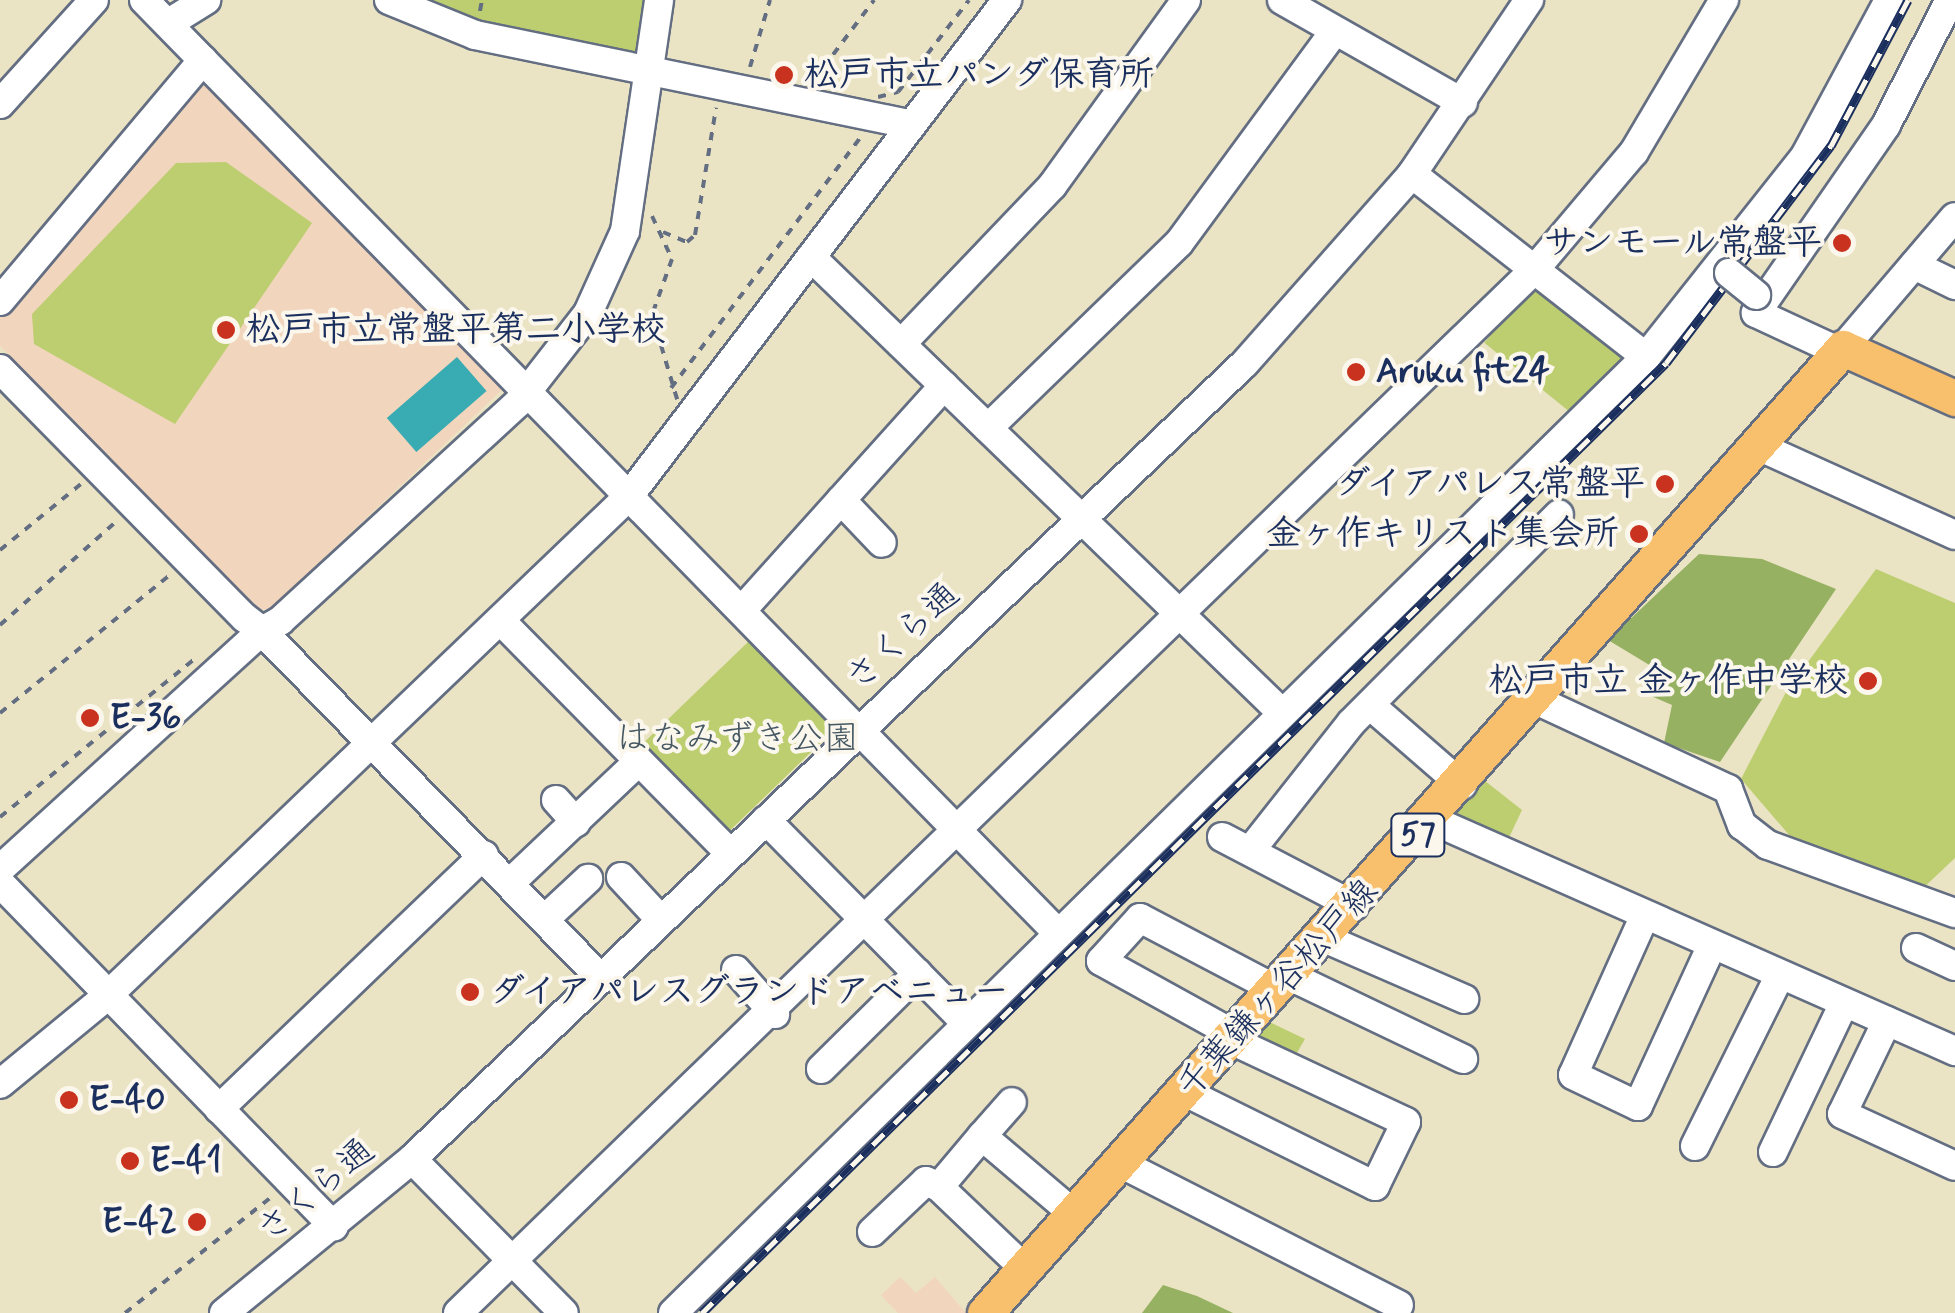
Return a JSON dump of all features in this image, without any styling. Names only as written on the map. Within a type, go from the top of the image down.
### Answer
[{"type":"main road","points":[[1841,350],[1955,398]]},
{"type":"main road","name":"千葉鎌ヶ谷松戸線","points":[[984,1313],[1432,820],[1841,350]]},
{"type":"street","points":[[0,104],[94,0]]},
{"type":"street","points":[[144,0],[1058,932]]},
{"type":"street","points":[[169,23],[206,0]]},
{"type":"street","points":[[388,0],[475,35],[729,91],[912,124]]},
{"type":"street","points":[[0,868],[518,404],[525,387],[570,337],[609,273],[633,196],[660,0]]},
{"type":"street","points":[[0,1084],[107,996],[629,496],[1007,0]]},
{"type":"street","points":[[901,344],[1052,186],[1186,0]]},
{"type":"street","points":[[1282,0],[1463,103]]},
{"type":"street","name":"さくら通","points":[[224,1313],[334,1227],[412,1158],[1082,520],[1307,299],[1412,174],[1529,0]]},
{"type":"street","points":[[458,1313],[516,1263],[776,1014],[1536,270],[1634,152],[1724,0]]},
{"type":"street","points":[[672,1313],[1646,357],[1804,158],[1888,0]]},
{"type":"street","points":[[1948,16],[1886,126],[1756,312],[1841,350],[1955,217]]},
{"type":"street","points":[[988,428],[1179,243],[1335,30]]},
{"type":"street","points":[[0,301],[203,60]]},
{"type":"street","points":[[1412,174],[1646,357]]},
{"type":"street","points":[[811,257],[1282,713]]},
{"type":"street","points":[[1914,265],[1955,285]]},
{"type":"street","points":[[1729,273],[1756,295]]},
{"type":"street","points":[[0,368],[484,854],[602,978]]},
{"type":"street","points":[[742,610],[944,386]]},
{"type":"street","points":[[1758,446],[1955,535]]},
{"type":"street","points":[[841,500],[882,544]]},
{"type":"street","points":[[1250,852],[1370,705],[1560,514]]},
{"type":"street","points":[[501,621],[730,853]]},
{"type":"street","points":[[1536,700],[1728,789],[1742,825],[1768,845],[1955,913]]},
{"type":"street","points":[[1370,705],[1462,784]]},
{"type":"street","points":[[511,882],[640,761]]},
{"type":"street","points":[[556,800],[576,822]]},
{"type":"street","points":[[766,820],[966,1022]]},
{"type":"street","points":[[1432,820],[1955,1051]]},
{"type":"street","points":[[1222,837],[1354,906]]},
{"type":"street","points":[[219,1110],[484,854]]},
{"type":"street","points":[[621,877],[661,920]]},
{"type":"street","points":[[545,919],[588,880]]},
{"type":"street","points":[[0,882],[334,1227]]},
{"type":"street","points":[[1645,914],[1573,1075],[1638,1106],[1712,945]]},
{"type":"street","points":[[1185,1092],[1375,1186],[1406,1122],[1233,1038],[1101,961],[1140,918],[1462,1059]]},
{"type":"street","points":[[1324,938],[1464,998]]},
{"type":"street","points":[[1916,948],[1955,966]]},
{"type":"street","points":[[736,970],[776,1014]]},
{"type":"street","points":[[821,1068],[918,973]]},
{"type":"street","points":[[1694,1146],[1780,975]]},
{"type":"street","points":[[1773,1152],[1844,1003]]},
{"type":"street","points":[[1887,1021],[1842,1114],[1955,1166]]},
{"type":"street","points":[[940,1187],[1012,1102]]},
{"type":"street","points":[[982,1136],[1074,1214]]},
{"type":"street","points":[[412,1158],[564,1313]]},
{"type":"street","points":[[1120,1164],[1399,1305]]},
{"type":"street","points":[[872,1232],[926,1181],[940,1187],[1025,1269]]},
{"type":"path","points":[[639,210],[661,232],[687,242],[695,235],[729,91],[766,34],[755,26],[770,0]]},
{"type":"path","points":[[796,104],[874,0]]},
{"type":"path","points":[[671,388],[873,118],[882,90],[898,92],[968,0]]},
{"type":"path","points":[[661,232],[670,281],[652,315],[671,388],[689,418]]},
{"type":"path","points":[[0,550],[90,476]]},
{"type":"path","points":[[0,624],[126,513],[114,501]]},
{"type":"path","points":[[0,712],[178,568]]},
{"type":"path","points":[[0,817],[206,650]]},
{"type":"path","points":[[124,1313],[290,1182]]},
{"type":"shaded area","name":"松戸市立常盤平第二小学校","points":[[204,76],[507,385],[270,609],[258,609],[0,346],[0,313]]},
{"type":"shaded area","points":[[900,1277],[916,1293],[935,1277],[966,1313],[898,1313],[881,1295]]},
{"type":"green space","points":[[407,0],[647,0],[634,61],[468,24]]},
{"type":"green space","points":[[226,162],[312,223],[175,424],[34,344],[32,314],[176,163]]},
{"type":"green space","points":[[1536,279],[1632,356],[1580,420],[1484,343]]},
{"type":"green space","points":[[1699,554],[1762,559],[1836,589],[1720,762],[1664,743],[1672,705],[1651,696],[1651,666],[1608,640]]},
{"type":"green space","name":"松戸市立 金ヶ作中学校","points":[[1876,569],[1955,603],[1955,858],[1919,892],[1796,843],[1741,779],[1786,692]]},
{"type":"green space","name":"はなみずき公園","points":[[749,641],[834,729],[724,836],[639,747]]},
{"type":"green space","points":[[1480,777],[1522,810],[1505,846],[1441,819]]},
{"type":"green space","points":[[1263,1019],[1305,1039],[1291,1063],[1245,1038]]},
{"type":"green space","points":[[1163,1285],[1197,1296],[1233,1313],[1142,1313]]},
{"type":"water","points":[[457,357],[487,391],[416,452],[387,418]]},
{"type":"railway","points":[[702,1313],[1666,363],[1831,146],[1908,0]]},
{"type":"place","name":"松戸市立パンダ保育所","points":[[784,75]]},
{"type":"place","name":"サンモール常盤平","points":[[1842,243]]},
{"type":"place","name":"松戸市立常盤平第二小学校","points":[[226,330]]},
{"type":"place","name":"Aruku fit24","points":[[1356,372]]},
{"type":"place","name":"ダイアパレス常盤平","points":[[1665,484]]},
{"type":"place","name":"金ヶ作キリスト集会所","points":[[1639,534]]},
{"type":"place","name":"松戸市立 金ヶ作中学校","points":[[1868,681]]},
{"type":"place","name":"E-36","points":[[90,718]]},
{"type":"place","name":"ダイアパレスグランドアベニュー","points":[[470,992]]},
{"type":"place","name":"E-40","points":[[69,1100]]},
{"type":"place","name":"E-41","points":[[130,1161]]},
{"type":"place","name":"E-42","points":[[197,1222]]}]
